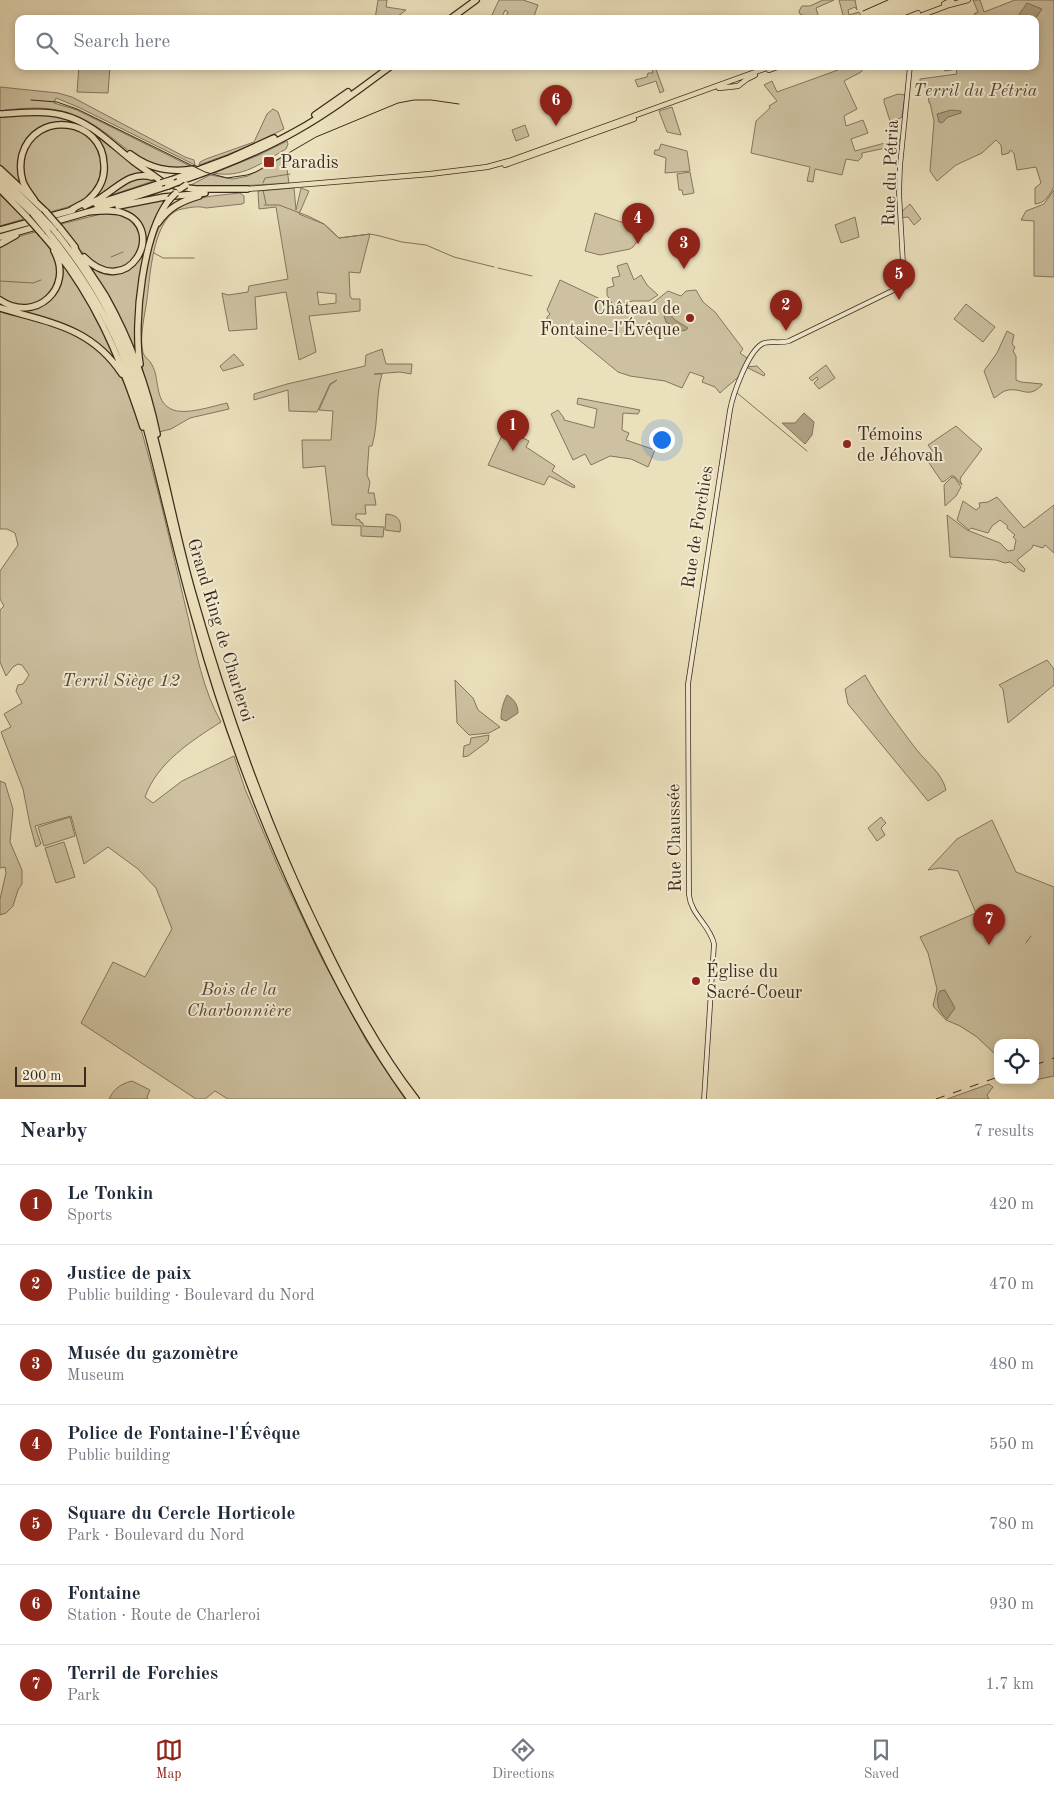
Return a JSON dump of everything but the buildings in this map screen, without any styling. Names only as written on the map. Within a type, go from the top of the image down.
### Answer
[{"type":"highway","points":[[455,15],[476,0]]},
{"type":"highway","points":[[462,15],[482,0]]},
{"type":"highway","points":[[0,236],[88,212],[169,183],[248,151],[294,128],[332,104],[379,70]]},
{"type":"highway","points":[[1,230],[70,211],[161,182],[178,182],[267,147],[309,124],[385,70]]},
{"type":"highway","points":[[0,114],[31,112],[61,114],[84,123],[142,162],[158,169],[180,171],[208,166]]},
{"type":"highway","points":[[36,215],[35,201],[25,186],[20,169],[21,160],[28,141],[41,130],[58,124],[74,126],[88,132],[97,142],[105,167],[102,180],[96,192],[90,199],[70,211]]},
{"type":"highway","points":[[109,140],[161,182]]},
{"type":"highway","points":[[142,378],[138,346],[138,317],[152,233],[160,213],[170,199],[181,189],[214,169]]},
{"type":"highway","points":[[0,170],[35,201]]},
{"type":"highway","name":"Grand Ring de Charleroi","points":[[0,176],[81,267],[94,286],[125,347],[148,412],[191,588],[214,667],[240,744],[268,817],[306,905],[340,975],[377,1042],[416,1099]]},
{"type":"highway","points":[[82,207],[99,199],[128,179],[142,176],[178,187],[196,190],[247,189]]},
{"type":"highway","name":"Grand Ring de Charleroi","points":[[0,182],[36,215]]},
{"type":"highway","points":[[88,212],[147,199],[247,189]]},
{"type":"highway","points":[[0,191],[10,200],[36,215],[50,232],[60,255],[90,300],[114,347],[128,383],[158,482],[161,486]]},
{"type":"highway","points":[[152,233],[164,215],[175,205],[212,193]]},
{"type":"highway","points":[[50,232],[73,245],[91,264],[106,271],[121,271],[137,259],[142,248],[143,240],[140,229],[135,220],[118,211],[96,211]]},
{"type":"highway","points":[[0,244],[29,228]]},
{"type":"highway","points":[[0,300],[13,307],[33,307],[46,301],[54,292],[59,280],[60,268],[50,232]]},
{"type":"highway","name":"Grand Ring de Charleroi","points":[[50,232],[90,289],[120,349],[141,406],[187,589],[208,661],[236,746],[264,818],[294,890],[336,977],[374,1044],[410,1099]]},
{"type":"highway","points":[[73,245],[113,309],[129,343],[142,378],[156,428],[168,485],[167,493]]},
{"type":"highway","points":[[0,308],[66,328],[85,336],[106,353],[128,383]]},
{"type":"main road","points":[[918,15],[952,0]]},
{"type":"main road","points":[[920,15],[968,0]]},
{"type":"main road","points":[[587,134],[761,70]]},
{"type":"main road","points":[[247,189],[430,174],[497,164],[718,89],[738,86],[750,77],[769,70]]},
{"type":"main road","name":"Rue du Pétria","points":[[760,346],[767,342],[786,342],[898,288],[904,281],[899,193],[910,70]]},
{"type":"main road","points":[[738,78],[742,80],[742,84]]},
{"type":"main road","points":[[732,80],[730,84],[732,87]]},
{"type":"main road","name":"Rue de Forchies","points":[[687,719],[690,661],[730,410],[740,377],[760,346]]},
{"type":"main road","name":"Rue Chaussée","points":[[687,719],[688,895],[693,909],[710,930],[714,944],[704,1099]]},
{"type":"green space","points":[[378,0],[387,0],[386,7],[406,10],[399,15],[376,15]]},
{"type":"green space","points":[[499,0],[523,0],[538,5],[534,15],[507,15],[508,12],[505,10],[503,15],[492,15]]},
{"type":"green space","points":[[823,0],[834,0],[816,8],[818,15],[800,14],[799,11],[802,6],[810,6]]},
{"type":"green space","points":[[839,0],[855,0],[857,10],[855,7],[848,10],[849,15],[843,15]]},
{"type":"green space","name":"Terril du Pétria","points":[[973,0],[980,0],[984,12],[1015,0],[1054,0],[1054,187],[1047,198],[1039,203],[1035,204],[1035,188],[1041,183],[1036,167],[1017,170],[1014,153],[1010,150],[1009,153],[1002,155],[1001,145],[996,140],[982,153],[956,165],[937,181],[930,171],[934,121],[928,93],[926,93],[927,87],[920,86],[920,79],[957,74],[956,70],[1039,70],[1039,15],[974,15],[978,12]]},
{"type":"green space","points":[[859,12],[861,15],[849,15]]},
{"type":"green space","points":[[79,70],[110,70],[108,93],[77,92]]},
{"type":"green space","points":[[652,70],[656,70],[664,91],[660,93],[656,81],[638,87],[635,80],[647,77],[648,73],[653,73]]},
{"type":"green space","points":[[838,70],[862,70],[844,81],[857,109],[844,116],[846,126],[863,120],[868,133],[851,139],[855,151],[900,139],[900,145],[862,153],[862,157],[858,161],[846,159],[842,175],[815,169],[813,182],[807,181],[810,167],[751,153],[756,121],[770,108],[769,106],[777,101],[764,85],[772,81],[777,92]]},
{"type":"green space","points":[[0,87],[58,93],[72,97],[194,160],[195,165],[56,98],[54,103],[77,110],[192,167],[173,168],[158,166],[145,161],[98,127],[63,111],[32,108],[0,111]]},
{"type":"green space","points":[[898,94],[905,95],[902,117],[893,122],[890,121],[884,99]]},
{"type":"green space","points":[[672,107],[681,135],[667,132],[659,111]]},
{"type":"green space","points":[[273,109],[278,112],[284,129],[245,148],[199,165],[200,162],[206,159],[254,142],[267,114]]},
{"type":"green space","points":[[0,115],[56,115],[84,125],[147,173],[92,200],[102,183],[102,149],[76,125],[40,129],[21,153],[25,188],[0,167]]},
{"type":"green space","points":[[525,125],[529,136],[516,141],[512,130]]},
{"type":"green space","points":[[60,126],[82,132],[95,142],[101,157],[101,174],[95,189],[86,199],[50,212],[27,185],[24,178],[23,162],[28,147],[37,135]]},
{"type":"green space","points":[[287,141],[286,149],[252,168],[234,174],[214,173],[259,155]]},
{"type":"green space","points":[[661,144],[687,151],[690,171],[665,173],[666,158],[654,154],[655,150],[659,150]]},
{"type":"green space","points":[[285,156],[289,183],[223,187],[189,186],[210,175],[233,179],[248,176]]},
{"type":"green space","points":[[690,172],[694,193],[683,195],[682,190],[679,190],[677,174]]},
{"type":"green space","points":[[134,178],[152,178],[156,180],[106,197],[124,183]]},
{"type":"green space","points":[[294,188],[296,210],[301,188],[309,191],[299,214],[324,224],[339,238],[370,234],[360,273],[349,272],[350,296],[352,299],[360,299],[360,311],[309,316],[316,352],[299,360],[286,292],[255,297],[257,329],[229,331],[222,293],[228,295],[248,292],[249,286],[288,279],[276,207],[259,209],[258,191]],"holes":[[[317,292],[336,294],[336,303],[319,305]]]},
{"type":"green space","points":[[1054,190],[1054,277],[1034,276],[1034,221],[1021,220],[1026,211],[1044,204]]},
{"type":"green space","points":[[240,193],[244,196],[244,203],[242,204],[177,210],[168,217],[158,238],[151,264],[142,347],[143,353],[154,370],[162,401],[171,409],[177,411],[199,410],[227,403],[229,409],[190,418],[171,429],[159,432],[145,381],[140,350],[142,299],[154,239],[160,224],[176,208],[193,200]]},
{"type":"green space","points":[[0,195],[24,219],[0,226]]},
{"type":"green space","points":[[168,198],[146,251],[136,356],[102,286],[87,262],[99,270],[113,273],[140,258],[140,226],[113,209]]},
{"type":"green space","points":[[910,204],[921,219],[914,225],[908,217],[900,218],[900,213]]},
{"type":"green space","points":[[105,213],[120,214],[131,220],[138,229],[140,239],[138,250],[133,259],[125,266],[115,270],[103,268],[90,260],[61,224]]},
{"type":"green space","points":[[595,213],[624,223],[640,232],[641,236],[630,249],[600,255],[585,251]]},
{"type":"green space","points":[[855,217],[859,237],[841,243],[835,225]]},
{"type":"green space","points":[[35,232],[53,252],[57,273],[55,284],[42,300],[32,305],[22,306],[0,297],[0,247],[17,237]]},
{"type":"green space","points":[[59,257],[95,314],[120,368],[81,333],[0,307],[0,301],[25,310],[56,292]]},
{"type":"green space","points":[[627,263],[634,280],[641,275],[647,285],[658,295],[649,301],[633,301],[614,305],[649,306],[668,291],[681,296],[686,291],[696,290],[703,302],[715,312],[743,349],[740,353],[750,360],[744,371],[720,393],[715,387],[702,382],[704,377],[690,372],[682,388],[665,381],[630,376],[618,372],[573,335],[547,328],[547,317],[550,314],[547,310],[560,280],[613,305],[607,295],[607,288],[614,286],[612,278],[620,276],[617,266]]},
{"type":"green space","points":[[966,304],[995,327],[983,342],[954,319]]},
{"type":"green space","name":"Bois de la Charbonnière","points":[[0,311],[69,331],[94,345],[113,365],[127,388],[141,427],[201,671],[209,697],[221,722],[187,745],[166,763],[150,785],[145,797],[153,803],[182,781],[234,756],[245,789],[280,871],[322,959],[367,1042],[405,1099],[228,1099],[215,1091],[205,1099],[196,1099],[81,1023],[113,962],[145,977],[172,929],[156,888],[138,869],[108,847],[84,864],[71,816],[35,826],[41,844],[36,847],[23,789],[1,732],[11,727],[4,714],[22,703],[16,691],[18,685],[23,684],[29,675],[22,665],[18,664],[6,676],[0,662],[0,610],[4,606],[0,599],[0,571],[18,545],[15,533],[7,529],[0,529]]},
{"type":"green space","points":[[1007,331],[1014,335],[1012,344],[1015,347],[1013,351],[1016,356],[1016,380],[1042,385],[1029,392],[1013,390],[1002,392],[994,398],[984,371],[997,353]]},
{"type":"green space","points":[[382,349],[386,364],[412,364],[411,374],[400,372],[374,374],[382,374],[378,392],[374,437],[372,446],[369,446],[367,475],[370,482],[368,493],[374,493],[376,505],[365,505],[366,514],[356,514],[356,519],[363,523],[363,526],[384,527],[383,537],[361,536],[361,526],[332,525],[325,466],[303,468],[302,440],[331,440],[333,411],[319,410],[330,385],[337,380],[330,384],[317,412],[289,411],[288,390],[254,400],[254,394],[287,384],[365,366],[366,355]]},
{"type":"green space","points":[[234,354],[244,365],[223,371],[220,366]]},
{"type":"green space","points":[[826,365],[835,378],[819,389],[814,383],[818,379],[817,377],[812,381],[809,378]]},
{"type":"green space","points":[[757,366],[765,374],[764,376],[746,367]]},
{"type":"green space","points":[[578,398],[640,410],[638,414],[623,413],[622,430],[629,433],[626,440],[655,450],[648,467],[631,459],[610,456],[591,465],[585,454],[573,460],[551,414],[558,410],[564,420],[594,428],[597,409],[577,404]]},
{"type":"green space","points":[[956,426],[982,449],[961,477],[962,485],[954,476],[942,482],[925,457],[933,452],[928,445]]},
{"type":"green space","points":[[505,429],[529,441],[526,447],[555,466],[552,471],[575,486],[574,488],[549,476],[544,485],[488,465]]},
{"type":"green space","points":[[952,477],[955,478],[961,487],[956,496],[945,506],[944,485]]},
{"type":"green space","points":[[997,497],[1024,528],[1054,505],[1054,553],[1045,545],[1043,548],[1033,545],[1032,548],[1017,560],[1025,569],[1024,572],[1010,562],[950,557],[947,515],[967,530],[1000,543],[1008,551],[1014,550],[1016,540],[1013,537],[1015,535],[1000,520],[992,526],[988,533],[971,528],[969,530],[957,520],[963,501],[976,510],[980,507],[979,503],[988,502]]},
{"type":"green space","points":[[386,514],[396,517],[400,521],[400,532],[385,530]]},
{"type":"green space","points":[[1047,660],[1054,669],[1054,685],[1008,723],[1003,689],[999,685]]},
{"type":"green space","points":[[865,675],[896,722],[916,749],[938,773],[944,784],[946,790],[928,801],[848,704],[845,689]]},
{"type":"green space","points":[[455,680],[473,698],[478,710],[500,727],[489,733],[469,735],[457,723]]},
{"type":"green space","points":[[489,735],[488,741],[468,756],[463,757],[464,746],[470,744],[471,738]]},
{"type":"green space","points":[[0,781],[5,783],[13,809],[10,842],[22,870],[22,884],[13,906],[6,913],[0,915],[0,899],[6,873],[5,867],[0,868]]},
{"type":"green space","points":[[70,817],[75,836],[44,846],[38,827]]},
{"type":"green space","points":[[881,817],[886,823],[881,828],[885,835],[877,841],[868,828]]},
{"type":"green space","points":[[992,820],[1016,872],[1054,887],[1054,1076],[1039,1079],[1039,1039],[994,1039],[994,1053],[977,1037],[946,1020],[933,1006],[937,989],[928,953],[920,937],[976,913],[958,871],[940,868],[928,870],[957,839]]},
{"type":"green space","points":[[64,842],[75,877],[56,883],[45,848]]},
{"type":"green space","points":[[132,1081],[150,1090],[148,1099],[109,1099],[118,1087]]},
{"type":"green space","points":[[989,1084],[993,1087],[987,1095],[989,1099],[947,1099]]},
{"type":"shaded area","points":[[1027,3],[1042,9],[1038,15],[1019,15]]},
{"type":"shaded area","points":[[951,110],[961,111],[961,113],[948,117],[942,123],[939,122],[937,114]]},
{"type":"shaded area","points":[[668,312],[675,320],[688,328],[681,331],[666,322],[664,316]]},
{"type":"shaded area","points":[[804,413],[814,422],[812,435],[805,444],[782,423],[795,423]]},
{"type":"shaded area","points":[[507,695],[515,702],[518,713],[506,721],[501,719],[501,716],[502,707]]},
{"type":"shaded area","points":[[945,990],[955,1008],[947,1019],[937,1002],[940,991]]},
{"type":"waterway","points":[[263,183],[265,178],[290,174]]},
{"type":"waterway","points":[[263,190],[266,204]]},
{"type":"waterway","points":[[264,205],[279,205],[308,216],[324,224],[339,238],[370,234],[402,242],[426,245],[454,257],[494,267]]},
{"type":"waterway","points":[[111,257],[123,252]]},
{"type":"waterway","points":[[154,253],[163,258],[194,258]]},
{"type":"waterway","points":[[498,268],[532,276]]},
{"type":"waterway","points":[[0,281],[33,283],[41,280]]},
{"type":"waterway","points":[[737,393],[807,451]]},
{"type":"waterway","points":[[1026,943],[1031,936]]},
{"type":"tram line","points":[[863,11],[888,0]]},
{"type":"tram line","points":[[31,100],[57,102],[77,109],[205,172],[227,178],[256,172],[316,137],[398,103],[414,100],[431,100],[459,104]]},
{"type":"railway","points":[[1039,1064],[1054,1058]]},
{"type":"railway","points":[[936,1099],[994,1078]]},
{"type":"place","name":"Fontaine","points":[[556,126]]},
{"type":"place","name":"Paradis","points":[[269,162]]},
{"type":"place","name":"Police de Fontaine-l'Évêque","points":[[638,244]]},
{"type":"place","name":"Musée du gazomètre","points":[[684,269]]},
{"type":"place","name":"Square du Cercle Horticole","points":[[899,300]]},
{"type":"place","name":"Château de Fontaine-l'Évêque","points":[[690,318]]},
{"type":"place","name":"Justice de paix","points":[[786,331]]},
{"type":"place","name":"Témoins de Jéhovah","points":[[847,444]]},
{"type":"place","name":"Le Tonkin","points":[[513,451]]},
{"type":"place","name":"Terril de Forchies","points":[[989,945]]},
{"type":"place","name":"Église du Sacré-Coeur","points":[[696,981]]},
{"type":"park label","name":"Terril Siège 12","points":[[121,680]]}]
